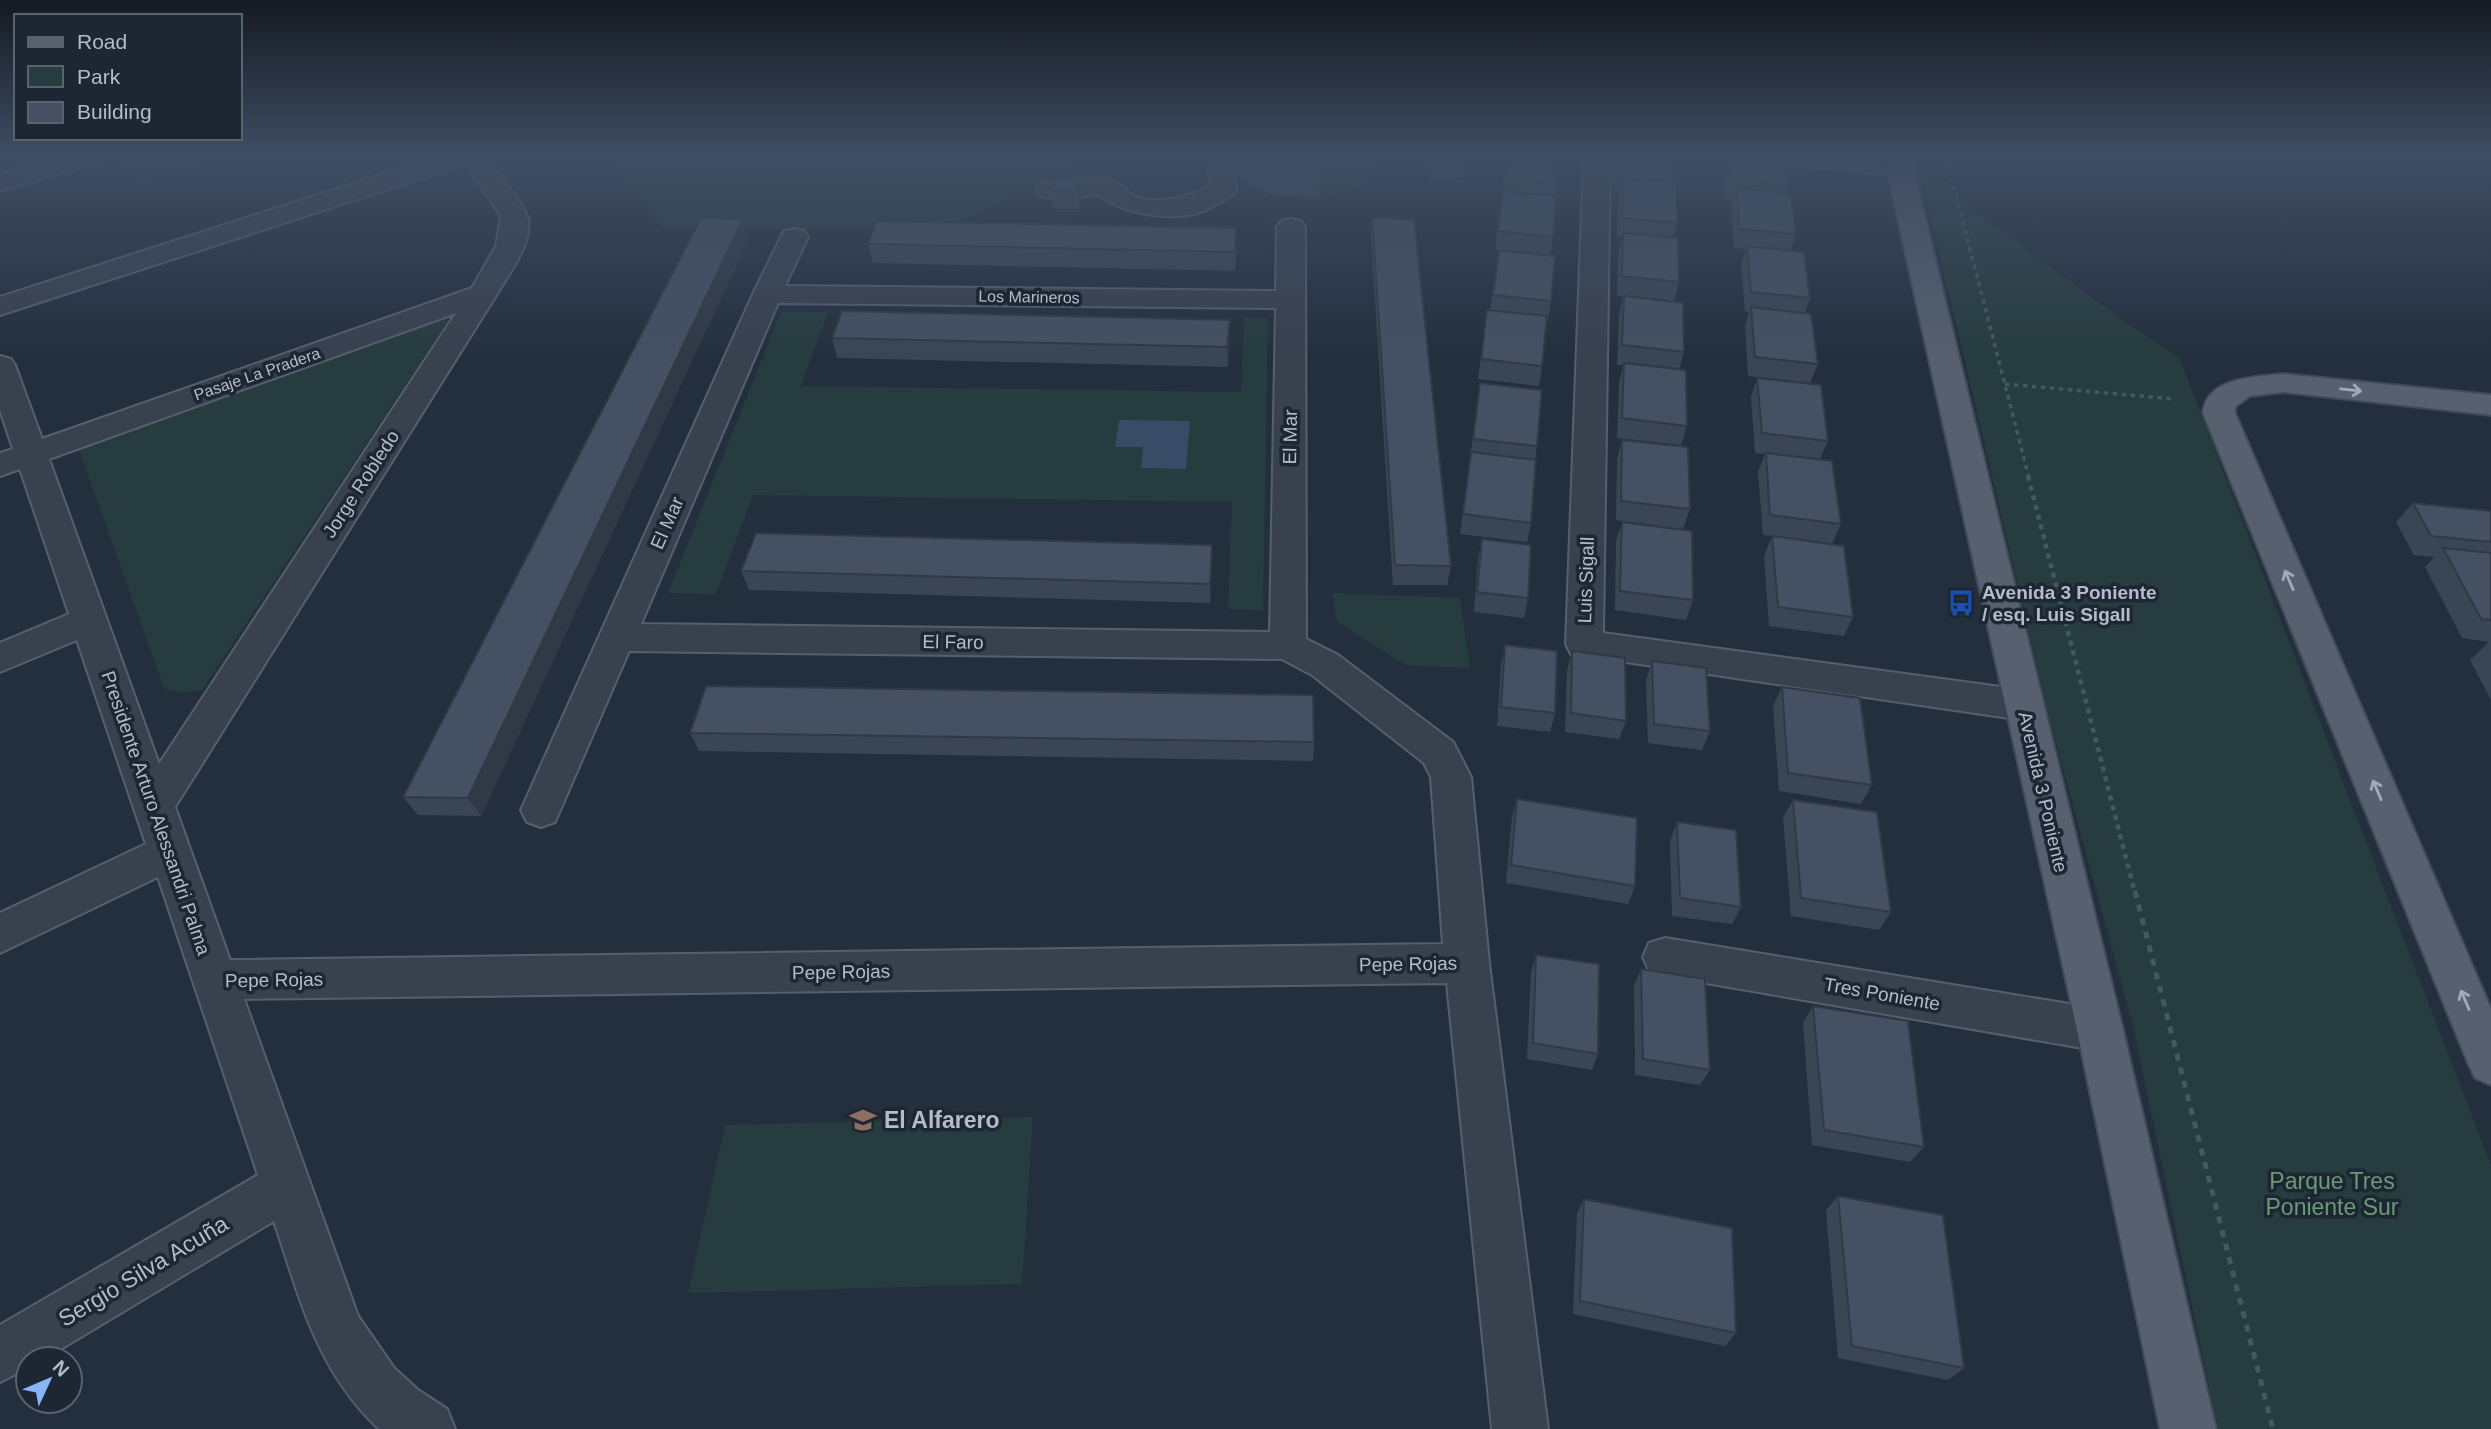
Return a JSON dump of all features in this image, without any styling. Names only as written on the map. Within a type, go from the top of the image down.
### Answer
[{"type":"main road","name":"Avenida 3 Poniente","points":[[1912,223],[2100,1030],[2188,1429]]},
{"type":"main road","points":[[2491,405],[2283,383],[2242,388],[2220,403],[2219,414],[2491,1063]]},
{"type":"street","points":[[0,306],[258,223]]},
{"type":"street","name":"Jorge Robledo","points":[[153,807],[483,294],[513,239],[515,223]]},
{"type":"street","name":"Luis Sigall","points":[[1595,223],[1584,644],[2023,705]]},
{"type":"street","name":"El Mar","points":[[1288,646],[1291,227]]},
{"type":"street","name":"El Mar","points":[[541,810],[766,294],[794,237]]},
{"type":"street","name":"Pasaje La Pradera","points":[[15,459],[483,294]]},
{"type":"street","name":"Los Marineros","points":[[766,294],[1291,300]]},
{"type":"street","name":"Presidente Arturo Alessandri Palma","points":[[0,365],[15,459],[89,620],[343,1342],[378,1393],[406,1418],[427,1429]]},
{"type":"street","points":[[0,658],[89,620]]},
{"type":"street","name":"El Faro","points":[[617,637],[1288,646]]},
{"type":"street","points":[[1288,646],[1325,665],[1440,753],[1451,777],[1467,963],[1520,1429]]},
{"type":"street","points":[[0,934],[169,852]]},
{"type":"street","name":"Tres Poniente","points":[[1665,957],[2100,1030]]},
{"type":"street","name":"Pepe Rojas","points":[[215,980],[1467,963]]},
{"type":"street","name":"Sergio Silva Acuña","points":[[0,1355],[286,1185]]},
{"type":"path","points":[[1963,223],[2273,1429]]},
{"type":"path","points":[[2004,384],[2220,403]]},
{"type":"green space","points":[[660,223],[957,223],[942,230],[664,228]]},
{"type":"green space","name":"Parque Tres Poniente Sur","points":[[1932,223],[1990,223],[2132,327],[2179,357],[2491,1165],[2491,1429],[2218,1429],[2133,1026],[2049,717]]},
{"type":"green space","points":[[781,312],[828,312],[801,386],[1241,392],[1244,317],[1268,318],[1263,610],[1228,609],[1232,502],[753,495],[716,594],[668,593]]},
{"type":"green space","points":[[444,316],[448,321],[202,690],[180,693],[164,688],[78,447]]},
{"type":"green space","points":[[1332,593],[1460,598],[1470,668],[1406,665],[1337,622]]},
{"type":"green space","points":[[1033,1117],[1022,1284],[688,1293],[725,1125]]},
{"type":"water","points":[[1119,420],[1190,421],[1186,469],[1141,468],[1143,447],[1115,447]]},
{"type":"building","points":[[699,223],[741,223],[468,798],[403,797]]},
{"type":"building","points":[[876,223],[1236,228],[1235,252],[868,244]]},
{"type":"building","points":[[1372,223],[1414,223],[1451,566],[1395,565]]},
{"type":"building","points":[[1499,223],[1554,223],[1553,237],[1498,231]]},
{"type":"building","points":[[1739,223],[1795,223],[1796,234],[1739,229]]},
{"type":"building","points":[[1623,233],[1678,238],[1679,282],[1622,276]]},
{"type":"building","points":[[1747,246],[1804,252],[1810,298],[1751,292]]},
{"type":"building","points":[[1499,250],[1555,256],[1551,301],[1493,295]]},
{"type":"building","points":[[1624,296],[1683,303],[1684,352],[1622,345]]},
{"type":"building","points":[[1751,307],[1811,314],[1818,364],[1755,357]]},
{"type":"building","points":[[1487,310],[1547,316],[1542,366],[1481,359]]},
{"type":"building","points":[[842,311],[1230,320],[1227,347],[832,338]]},
{"type":"building","points":[[1624,363],[1686,370],[1687,426],[1622,418]]},
{"type":"building","points":[[1757,378],[1821,385],[1828,441],[1762,433]]},
{"type":"building","points":[[1480,383],[1542,390],[1537,446],[1473,439]]},
{"type":"building","points":[[1622,440],[1688,447],[1690,509],[1621,501]]},
{"type":"building","points":[[1471,452],[1536,460],[1531,523],[1463,514]]},
{"type":"building","points":[[1766,453],[1832,461],[1841,524],[1770,515]]},
{"type":"building","points":[[2413,503],[2491,511],[2491,542],[2431,536]]},
{"type":"building","points":[[1622,522],[1692,531],[1693,600],[1620,591]]},
{"type":"building","points":[[756,533],[1212,545],[1210,584],[741,571]]},
{"type":"building","points":[[1772,536],[1844,546],[1853,617],[1778,607]]},
{"type":"building","points":[[1482,539],[1531,545],[1528,598],[1477,592]]},
{"type":"building","points":[[2443,548],[2491,553],[2491,620],[2481,619]]},
{"type":"building","points":[[1505,645],[1557,651],[1555,713],[1501,707]]},
{"type":"building","points":[[1572,651],[1625,658],[1626,721],[1571,713]]},
{"type":"building","points":[[1652,661],[1706,668],[1710,731],[1654,724]]},
{"type":"building","points":[[706,686],[1313,695],[1314,742],[690,733]]},
{"type":"building","points":[[1782,687],[1860,698],[1872,785],[1788,773]]},
{"type":"building","points":[[1517,799],[1637,818],[1635,886],[1511,865]]},
{"type":"building","points":[[1793,800],[1877,812],[1891,912],[1801,898]]},
{"type":"building","points":[[1677,822],[1736,830],[1741,907],[1680,898]]},
{"type":"building","points":[[1536,955],[1599,964],[1598,1054],[1533,1043]]},
{"type":"building","points":[[1641,969],[1705,979],[1710,1070],[1643,1059]]},
{"type":"building","points":[[1813,1006],[1908,1021],[1924,1147],[1824,1130]]},
{"type":"building","points":[[1838,1196],[1943,1215],[1964,1368],[1852,1346]]},
{"type":"building","points":[[1584,1199],[1732,1228],[1736,1333],[1580,1301]]},
{"type":"place","name":"Avenida 3 Poniente / esq. Luis Sigall","points":[[1961,603]]},
{"type":"place","name":"El Alfarero","points":[[863,1120]]}]
